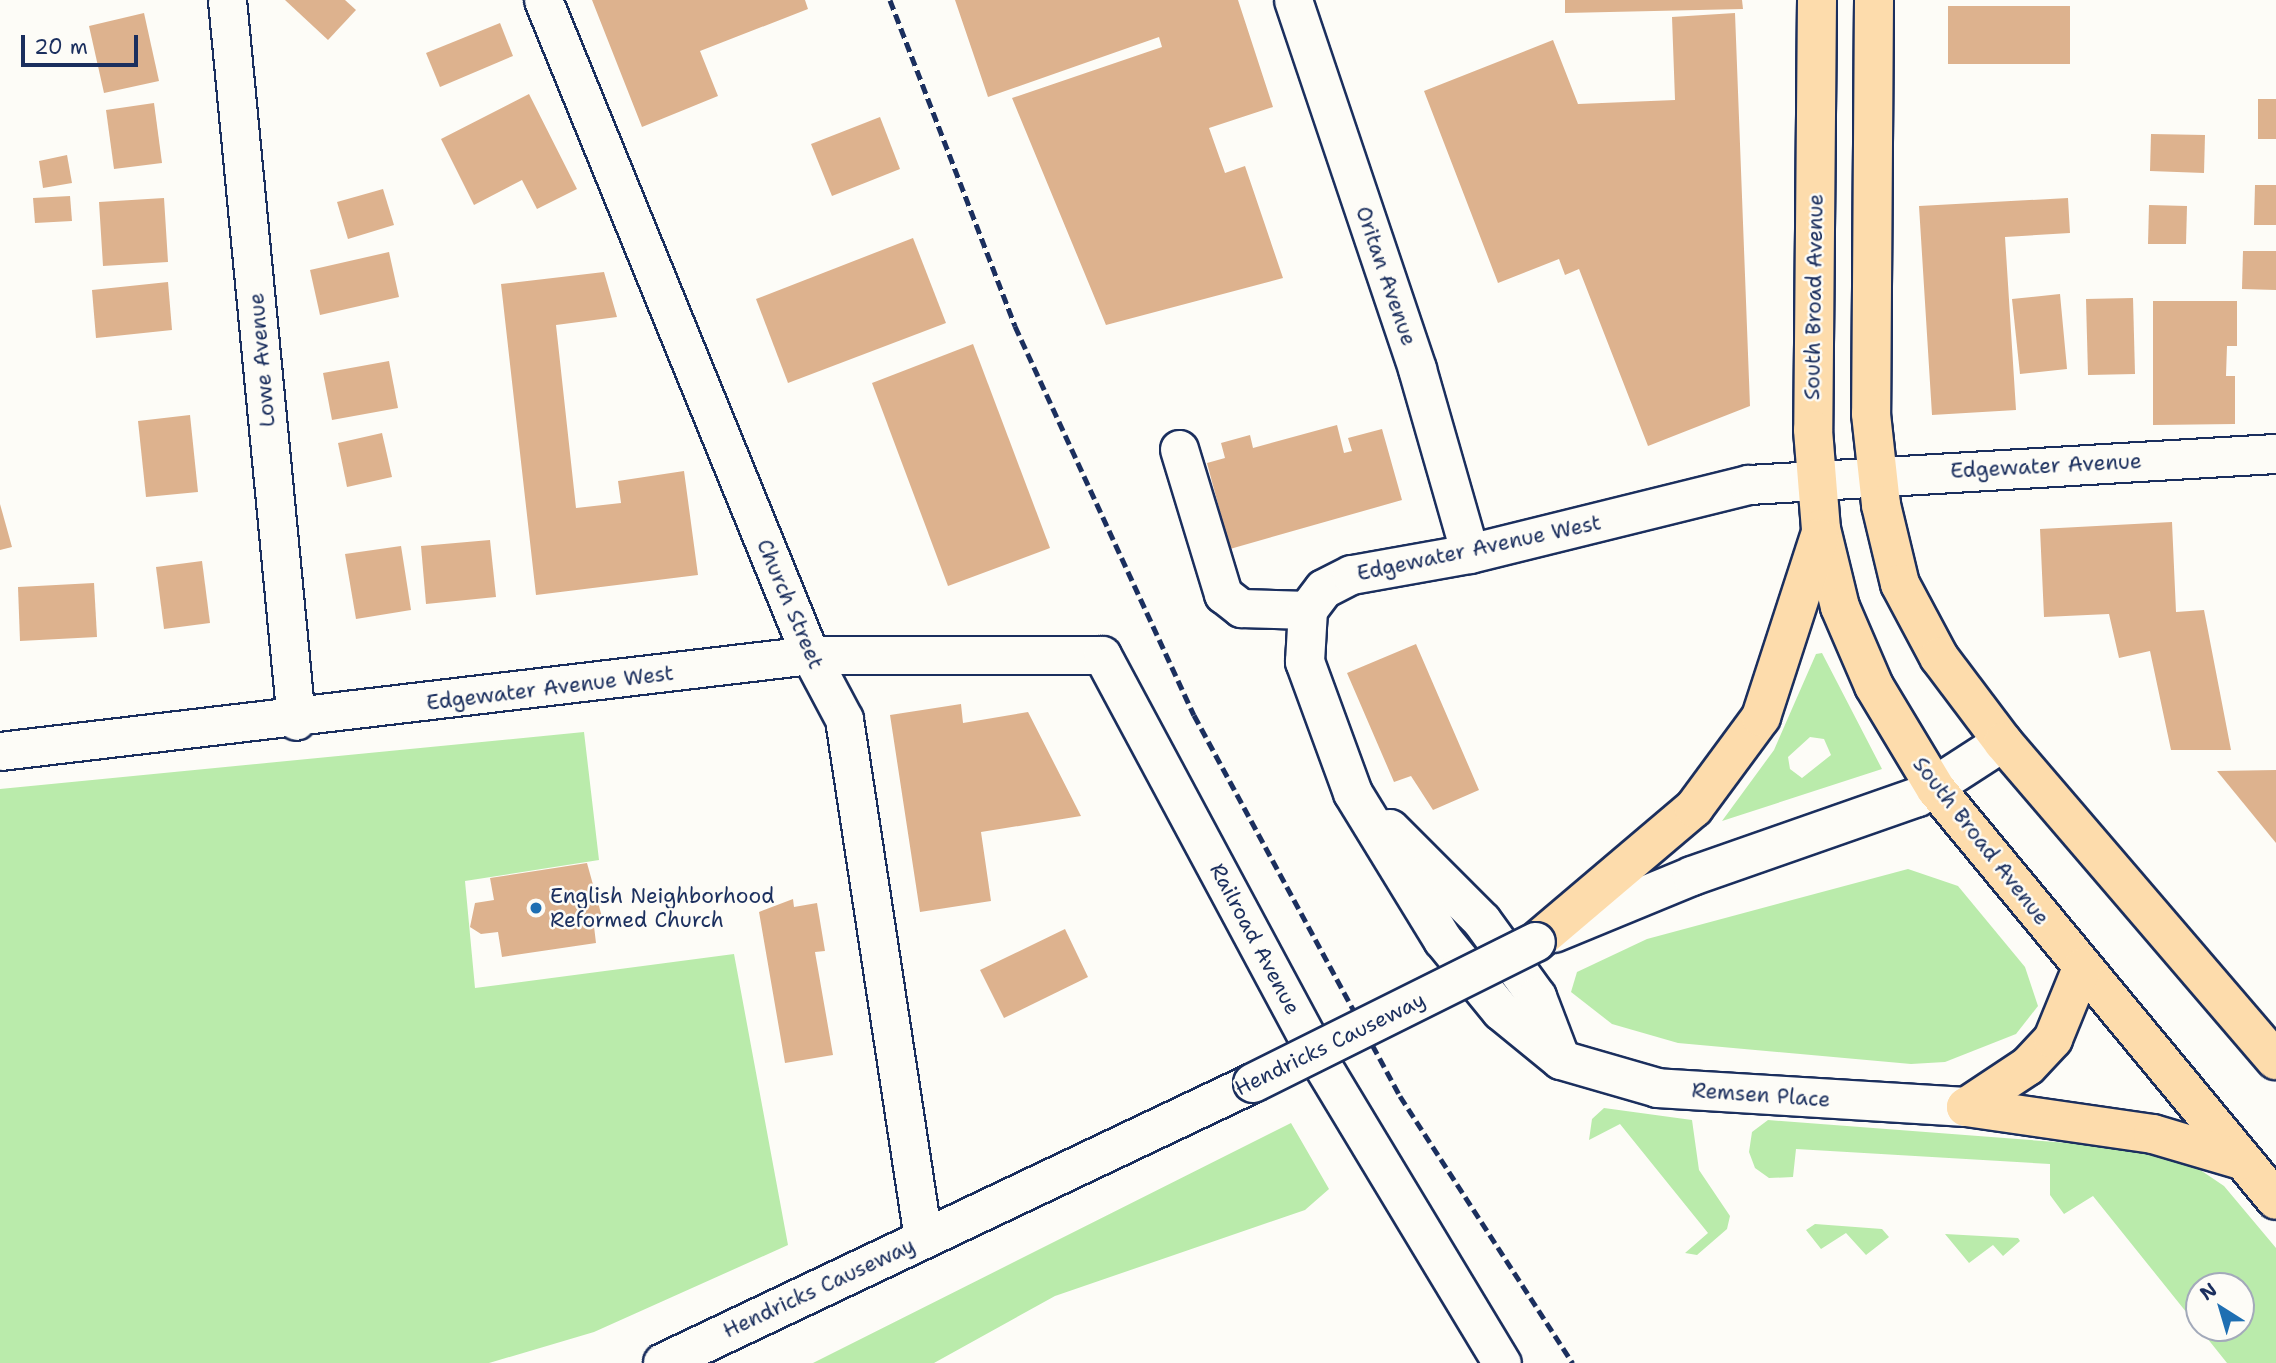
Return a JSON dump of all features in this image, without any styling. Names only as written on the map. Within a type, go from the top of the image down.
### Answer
[{"type":"main road","name":"South Broad Avenue","points":[[1817,0],[1816,480],[1821,529],[1831,581],[1860,656],[1936,789],[2276,1200]]},
{"type":"main road","points":[[1874,0],[1876,475],[1900,584],[1939,657],[2003,742],[2276,1060]]},
{"type":"main road","points":[[1536,942],[1694,808],[1761,717],[1821,529]]},
{"type":"main road","points":[[1966,1107],[2028,1066],[2053,1039],[2082,968]]},
{"type":"main road","points":[[1966,1107],[2153,1134],[2242,1161]]},
{"type":"street","name":"Lowe Avenue","points":[[228,0],[296,721]]},
{"type":"street","name":"Church Street","points":[[543,0],[810,655],[844,719],[923,1238]]},
{"type":"street","name":"Oritan Avenue","points":[[1293,0],[1417,369],[1470,555]]},
{"type":"street","points":[[1179,449],[1223,594],[1241,608],[1308,610]]},
{"type":"street","name":"Edgewater Avenue","points":[[1816,480],[2276,454]]},
{"type":"street","name":"Edgewater Avenue West","points":[[1308,610],[1324,589],[1352,575],[1470,555],[1749,485],[1816,480]]},
{"type":"street","name":"Remsen Place","points":[[1308,610],[1305,662],[1353,793],[1443,940],[1501,1011],[1561,1060],[1658,1088],[1966,1107]]},
{"type":"street","name":"Edgewater Avenue West","points":[[0,751],[296,721],[810,655],[1102,655]]},
{"type":"street","name":"Railroad Avenue","points":[[1102,655],[1319,1060],[1502,1363]]},
{"type":"street","name":"Hendricks Causeway","points":[[663,1363],[1253,1083],[1536,942],[1692,876],[1936,789],[2003,742]]},
{"type":"green space","points":[[1822,653],[1882,769],[1722,821],[1774,750],[1816,654]],"holes":[[[1810,737],[1824,739],[1831,755],[1802,778],[1790,769],[1788,757]]]},
{"type":"green space","points":[[584,732],[599,860],[465,881],[475,988],[734,954],[788,1245],[594,1332],[489,1363],[0,1363],[0,789]]},
{"type":"green space","points":[[1908,869],[1958,886],[2025,967],[2038,1006],[2016,1034],[1945,1062],[1911,1064],[1678,1043],[1612,1024],[1571,992],[1577,972],[1647,939]]},
{"type":"green space","points":[[1604,1108],[1692,1120],[1699,1170],[1730,1216],[1727,1229],[1697,1255],[1685,1253],[1708,1233],[1620,1124],[1589,1140],[1592,1119]]},
{"type":"green space","points":[[1768,1120],[2148,1149],[2187,1161],[2224,1186],[2276,1248],[2276,1363],[2227,1363],[2210,1342],[2255,1342],[2255,1272],[2185,1272],[2185,1311],[2093,1196],[2064,1214],[2050,1195],[2050,1164],[1796,1149],[1793,1177],[1769,1178],[1755,1168],[1749,1152],[1752,1132]]},
{"type":"green space","points":[[1291,1123],[1329,1189],[1305,1210],[1055,1296],[934,1363],[813,1363]]},
{"type":"green space","points":[[1815,1224],[1882,1229],[1889,1237],[1866,1255],[1846,1233],[1821,1249],[1806,1230]]},
{"type":"green space","points":[[1945,1234],[2018,1238],[2020,1241],[2003,1256],[1993,1245],[1969,1263]]},
{"type":"building","points":[[285,0],[345,0],[356,10],[328,40]]},
{"type":"building","points":[[592,0],[805,0],[808,9],[700,51],[718,96],[642,127]]},
{"type":"building","points":[[955,0],[1238,0],[1273,107],[1209,128],[1225,173],[1245,166],[1283,278],[1106,325],[1012,98],[1162,47],[1159,37],[988,97]]},
{"type":"building","points":[[1565,0],[1742,0],[1743,9],[1565,13]]},
{"type":"building","points":[[1948,6],[2070,6],[2070,64],[1948,64]]},
{"type":"building","points":[[144,13],[159,81],[104,93],[89,26]]},
{"type":"building","points":[[1735,13],[1750,406],[1648,446],[1579,269],[1565,275],[1559,259],[1498,283],[1424,91],[1553,40],[1578,104],[1675,100],[1672,17]]},
{"type":"building","points":[[500,23],[513,56],[440,87],[426,53]]},
{"type":"building","points":[[529,94],[577,189],[537,209],[522,180],[474,205],[441,139]]},
{"type":"building","points":[[2258,99],[2276,99],[2276,139],[2258,139]]},
{"type":"building","points":[[154,103],[162,163],[114,169],[106,110]]},
{"type":"building","points":[[880,117],[900,169],[832,196],[811,144]]},
{"type":"building","points":[[2151,134],[2205,135],[2204,173],[2150,171]]},
{"type":"building","points":[[67,155],[72,183],[43,188],[39,161]]},
{"type":"building","points":[[2255,185],[2276,185],[2276,225],[2254,225]]},
{"type":"building","points":[[383,189],[394,225],[348,239],[337,202]]},
{"type":"building","points":[[70,196],[72,221],[35,223],[33,198]]},
{"type":"building","points":[[164,198],[168,262],[103,266],[99,202]]},
{"type":"building","points":[[2068,198],[2070,233],[2005,237],[2016,410],[1932,415],[1919,206]]},
{"type":"building","points":[[2149,205],[2187,206],[2186,244],[2148,244]]},
{"type":"building","points":[[913,238],[946,323],[788,383],[756,299]]},
{"type":"building","points":[[2243,251],[2276,251],[2276,290],[2242,289]]},
{"type":"building","points":[[389,252],[399,297],[320,315],[310,270]]},
{"type":"building","points":[[604,272],[617,317],[556,325],[576,508],[621,503],[618,481],[684,471],[698,575],[536,595],[501,284]]},
{"type":"building","points":[[168,282],[172,330],[96,338],[92,290]]},
{"type":"building","points":[[2060,294],[2067,369],[2020,374],[2012,299]]},
{"type":"building","points":[[2133,298],[2135,374],[2088,375],[2086,299]]},
{"type":"building","points":[[2153,301],[2237,301],[2237,346],[2227,346],[2226,376],[2235,376],[2235,424],[2153,425]]},
{"type":"building","points":[[973,344],[1050,548],[948,586],[872,383]]},
{"type":"building","points":[[389,361],[398,408],[332,420],[323,373]]},
{"type":"building","points":[[190,415],[198,492],[146,497],[138,421]]},
{"type":"building","points":[[1337,425],[1344,453],[1352,451],[1348,438],[1382,429],[1402,500],[1230,549],[1207,463],[1225,458],[1221,443],[1250,435],[1253,448]]},
{"type":"building","points":[[382,433],[392,477],[347,487],[338,443]]},
{"type":"building","points":[[0,504],[12,547],[0,550]]},
{"type":"building","points":[[2172,522],[2176,612],[2204,610],[2231,750],[2171,750],[2150,651],[2119,658],[2109,614],[2044,617],[2040,529]]},
{"type":"building","points":[[490,540],[496,597],[426,604],[421,546]]},
{"type":"building","points":[[401,546],[411,610],[356,619],[345,554]]},
{"type":"building","points":[[202,561],[210,623],[164,629],[156,567]]},
{"type":"building","points":[[94,583],[97,637],[20,641],[18,587]]},
{"type":"building","points":[[1416,644],[1479,790],[1433,810],[1411,776],[1394,782],[1347,673]]},
{"type":"building","points":[[961,704],[963,723],[1028,712],[1081,816],[981,832],[991,901],[920,912],[890,715]]},
{"type":"building","points":[[2276,770],[2276,843],[2217,771]]},
{"type":"building","name":"English Neighborhood Reformed Church","points":[[587,863],[602,917],[593,918],[596,943],[502,957],[498,932],[481,934],[470,927],[475,903],[494,900],[490,878]]},
{"type":"building","points":[[793,899],[794,907],[817,903],[825,951],[815,952],[833,1055],[785,1063],[759,912]]},
{"type":"building","points":[[1065,929],[1088,977],[1004,1018],[980,970]]},
{"type":"railway","points":[[890,0],[1015,326],[1194,715],[1400,1096],[1573,1363]]},
{"type":"place","name":"English Neighborhood Reformed Church","points":[[536,908]]}]
